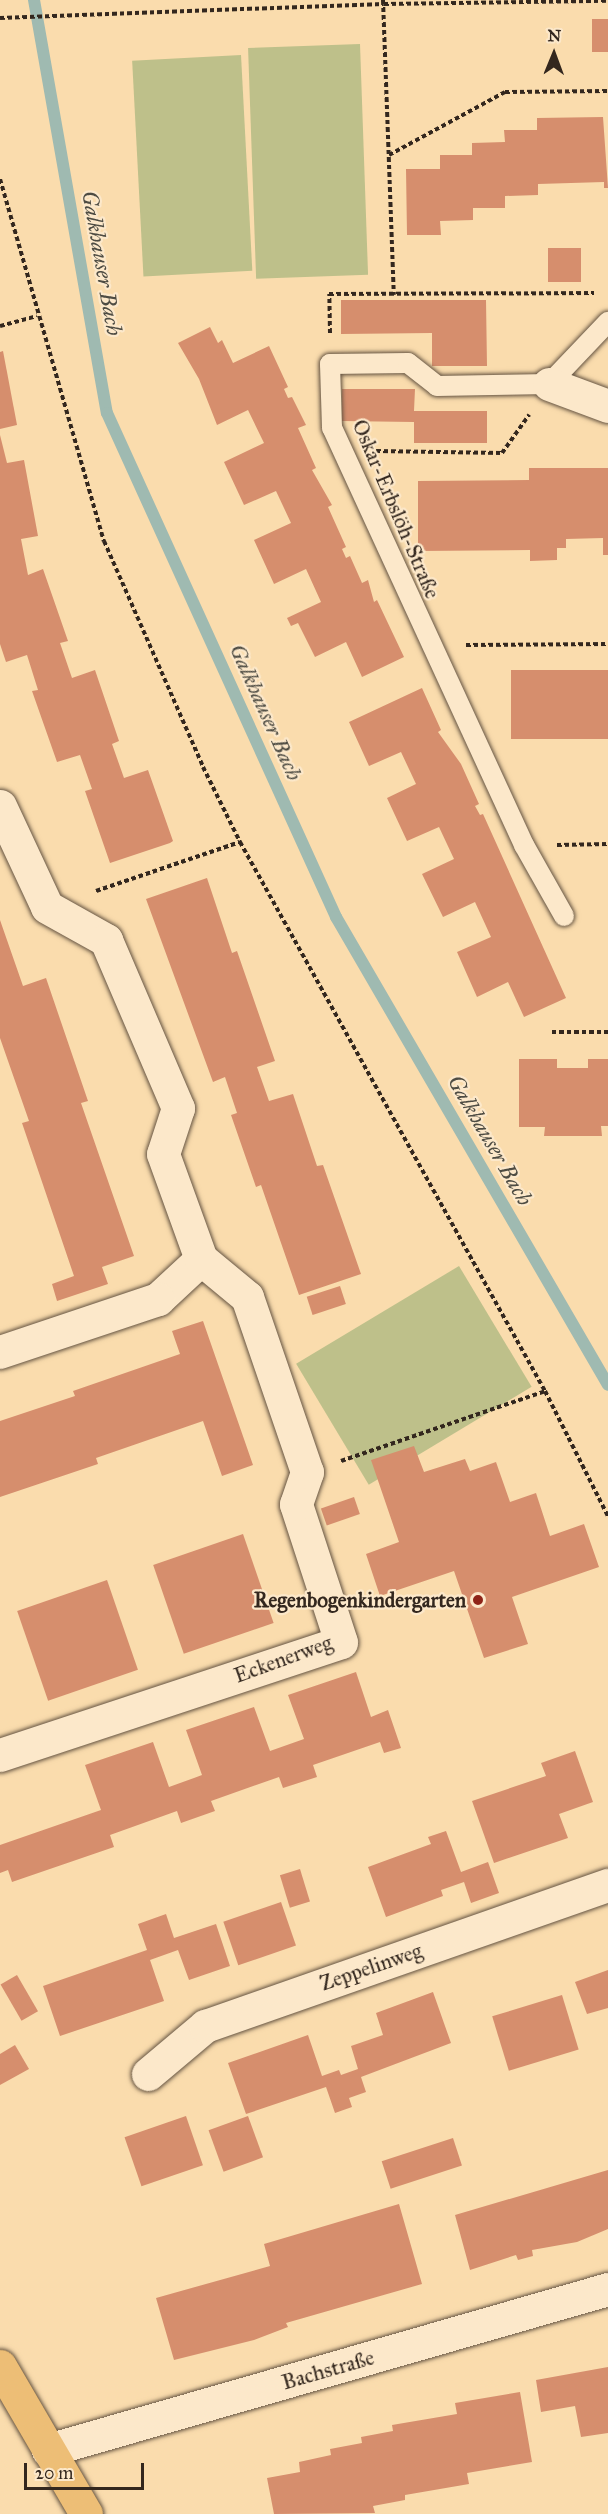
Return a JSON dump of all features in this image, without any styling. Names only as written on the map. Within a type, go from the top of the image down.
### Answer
[{"type":"main road","points":[[0,2366],[86,2514]]},
{"type":"street","points":[[549,384],[608,406]]},
{"type":"street","points":[[0,806],[47,908],[106,940],[178,1108],[163,1154],[201,1259],[247,1297],[307,1472]]},
{"type":"street","points":[[0,1352],[158,1299],[201,1259]]},
{"type":"street","name":"Eckenerweg","points":[[0,1755],[341,1642],[296,1504],[307,1472]]},
{"type":"street","name":"Zeppelinweg","points":[[148,2074],[205,2026],[608,1884]]},
{"type":"street","name":"Bachstraße","points":[[48,2450],[608,2289]]},
{"type":"lane","points":[[330,364],[408,363],[437,386],[549,384],[608,322]]},
{"type":"lane","name":"Oskar-Erbslöh-Straße","points":[[330,364],[332,428],[430,646],[524,845],[564,916]]},
{"type":"path","points":[[0,18],[384,2],[608,1]]},
{"type":"path","points":[[384,2],[394,295]]},
{"type":"path","points":[[389,155],[505,92],[608,91]]},
{"type":"path","points":[[0,179],[37,316],[104,541],[203,767],[240,842],[545,1391],[608,1516]]},
{"type":"path","points":[[330,364],[329,294],[596,293]]},
{"type":"path","points":[[0,326],[37,316]]},
{"type":"path","points":[[342,451],[502,453],[549,384]]},
{"type":"path","points":[[430,646],[608,644]]},
{"type":"path","points":[[47,908],[240,842]]},
{"type":"path","points":[[524,845],[608,844]]},
{"type":"path","points":[[552,1032],[608,1032]]},
{"type":"path","points":[[307,1472],[545,1391]]},
{"type":"green space","points":[[360,44],[368,275],[256,279],[248,48]]},
{"type":"green space","points":[[241,55],[252,271],[143,276],[132,61]]},
{"type":"green space","points":[[459,1266],[532,1387],[369,1485],[296,1364]]},
{"type":"building","points":[[592,19],[608,19],[608,52],[592,52]]},
{"type":"building","points":[[603,117],[608,188],[604,188],[604,182],[538,184],[538,195],[505,196],[505,208],[473,208],[473,220],[440,221],[441,235],[407,235],[406,169],[440,169],[440,155],[472,155],[472,143],[505,142],[504,130],[537,130],[537,118]]},
{"type":"building","points":[[548,248],[581,248],[581,282],[548,282]]},
{"type":"building","points":[[341,300],[486,300],[487,366],[432,366],[432,333],[341,334]]},
{"type":"building","points":[[210,327],[218,343],[222,340],[233,363],[269,346],[288,387],[284,389],[288,398],[292,397],[306,425],[298,428],[316,468],[312,470],[332,505],[328,507],[346,547],[342,549],[346,558],[350,556],[362,583],[368,580],[374,602],[377,600],[404,657],[362,677],[346,642],[315,657],[298,623],[291,626],[287,618],[321,602],[306,569],[274,584],[254,540],[291,523],[276,491],[244,505],[224,462],[264,443],[248,410],[217,425],[199,379],[178,343]]},
{"type":"building","points":[[3,351],[17,425],[0,429],[0,352]]},
{"type":"building","points":[[342,389],[415,389],[414,411],[487,411],[487,443],[414,443],[414,422],[342,421]]},
{"type":"building","points":[[0,435],[7,463],[24,460],[38,536],[21,539],[28,575],[43,569],[68,641],[60,643],[72,678],[95,670],[119,741],[112,744],[124,778],[148,770],[173,841],[170,843],[110,863],[85,791],[92,789],[80,755],[57,762],[32,691],[38,690],[27,655],[6,662],[0,644]]},
{"type":"building","points":[[529,468],[608,468],[608,555],[603,555],[603,538],[566,539],[566,548],[557,548],[557,560],[530,561],[530,550],[418,551],[418,481],[529,480]]},
{"type":"building","points":[[511,670],[608,670],[608,739],[511,739]]},
{"type":"building","points":[[422,688],[441,730],[438,732],[461,764],[479,804],[475,806],[480,815],[483,814],[566,998],[524,1017],[508,982],[477,997],[457,952],[491,937],[475,902],[443,917],[422,874],[454,859],[439,827],[407,841],[387,798],[416,784],[401,752],[369,766],[349,722]]},
{"type":"building","points":[[207,878],[232,953],[237,951],[275,1061],[257,1067],[269,1101],[293,1094],[317,1166],[323,1165],[361,1274],[299,1295],[261,1185],[256,1187],[231,1115],[237,1113],[225,1077],[213,1082],[146,899]]},
{"type":"building","points":[[0,920],[23,986],[46,978],[88,1101],[81,1103],[134,1256],[102,1267],[108,1284],[57,1301],[52,1284],[74,1276],[22,1123],[29,1121],[0,1038]]},
{"type":"building","points":[[519,1059],[557,1059],[557,1068],[588,1068],[588,1059],[608,1059],[608,1126],[601,1126],[602,1136],[544,1136],[545,1127],[519,1127]]},
{"type":"building","points":[[340,1286],[346,1304],[313,1315],[307,1297]]},
{"type":"building","points":[[203,1321],[253,1465],[222,1476],[203,1421],[96,1458],[98,1464],[0,1497],[0,1421],[75,1396],[73,1391],[180,1354],[172,1331]]},
{"type":"building","points":[[414,1446],[424,1472],[465,1459],[470,1471],[496,1462],[510,1502],[536,1493],[550,1536],[584,1524],[599,1567],[512,1597],[528,1644],[484,1658],[454,1571],[380,1596],[366,1554],[399,1542],[371,1460]]},
{"type":"building","points":[[354,1497],[360,1514],[327,1525],[321,1508]]},
{"type":"building","points":[[243,1534],[274,1623],[184,1654],[153,1565]]},
{"type":"building","points":[[107,1580],[138,1670],[48,1701],[17,1611]]},
{"type":"building","points":[[356,1672],[371,1717],[388,1710],[401,1748],[384,1753],[380,1742],[313,1765],[317,1777],[283,1788],[279,1777],[211,1801],[215,1811],[181,1823],[177,1811],[110,1835],[114,1847],[12,1882],[8,1870],[0,1873],[0,1845],[101,1810],[85,1765],[153,1742],[169,1787],[202,1775],[186,1730],[254,1707],[270,1751],[304,1739],[288,1695]]},
{"type":"building","points":[[575,1751],[593,1802],[559,1814],[568,1838],[494,1863],[472,1801],[546,1776],[541,1763]]},
{"type":"building","points":[[446,1831],[461,1872],[488,1862],[499,1893],[471,1903],[464,1882],[441,1890],[443,1896],[386,1917],[368,1867],[431,1844],[428,1837]]},
{"type":"building","points":[[300,1869],[310,1902],[290,1908],[280,1875]]},
{"type":"building","points":[[281,1902],[296,1945],[238,1965],[223,1922]]},
{"type":"building","points":[[166,1914],[174,1938],[216,1924],[230,1966],[189,1980],[178,1950],[150,1960],[164,2001],[60,2036],[43,1986],[147,1950],[138,1924]]},
{"type":"building","points":[[608,1970],[608,2008],[587,2014],[575,1982]]},
{"type":"building","points":[[17,1975],[38,2011],[22,2021],[1,1984]]},
{"type":"building","points":[[433,1992],[451,2043],[361,2077],[366,2092],[349,2098],[352,2107],[335,2113],[326,2087],[246,2114],[228,2063],[308,2035],[322,2076],[339,2070],[341,2075],[358,2069],[351,2046],[383,2035],[376,2013]]},
{"type":"building","points":[[562,1995],[579,2050],[509,2071],[492,2016]]},
{"type":"building","points":[[15,2045],[29,2069],[0,2085],[0,2054]]},
{"type":"building","points":[[186,2116],[203,2165],[141,2186],[125,2137]]},
{"type":"building","points":[[248,2116],[263,2157],[224,2172],[209,2130]]},
{"type":"building","points":[[453,2138],[462,2166],[391,2189],[382,2161]]},
{"type":"building","points":[[608,2170],[608,2229],[577,2242],[532,2250],[533,2256],[518,2260],[516,2255],[470,2270],[455,2215]]},
{"type":"building","points":[[399,2204],[422,2284],[286,2323],[288,2327],[254,2340],[174,2360],[156,2298],[270,2266],[264,2244]]},
{"type":"building","points":[[608,2367],[608,2433],[581,2437],[575,2406],[541,2412],[536,2380]]},
{"type":"building","points":[[520,2392],[532,2462],[467,2473],[469,2484],[405,2495],[405,2500],[373,2506],[375,2513],[274,2514],[267,2478],[300,2472],[299,2462],[331,2455],[330,2449],[362,2443],[361,2437],[393,2431],[392,2425],[457,2414],[455,2403]]},
{"type":"waterway","name":"Galkhauser Bach","points":[[34,0],[107,413],[336,917],[608,1385]]},
{"type":"place","name":"Regenbogenkindergarten","points":[[478,1600]]}]
